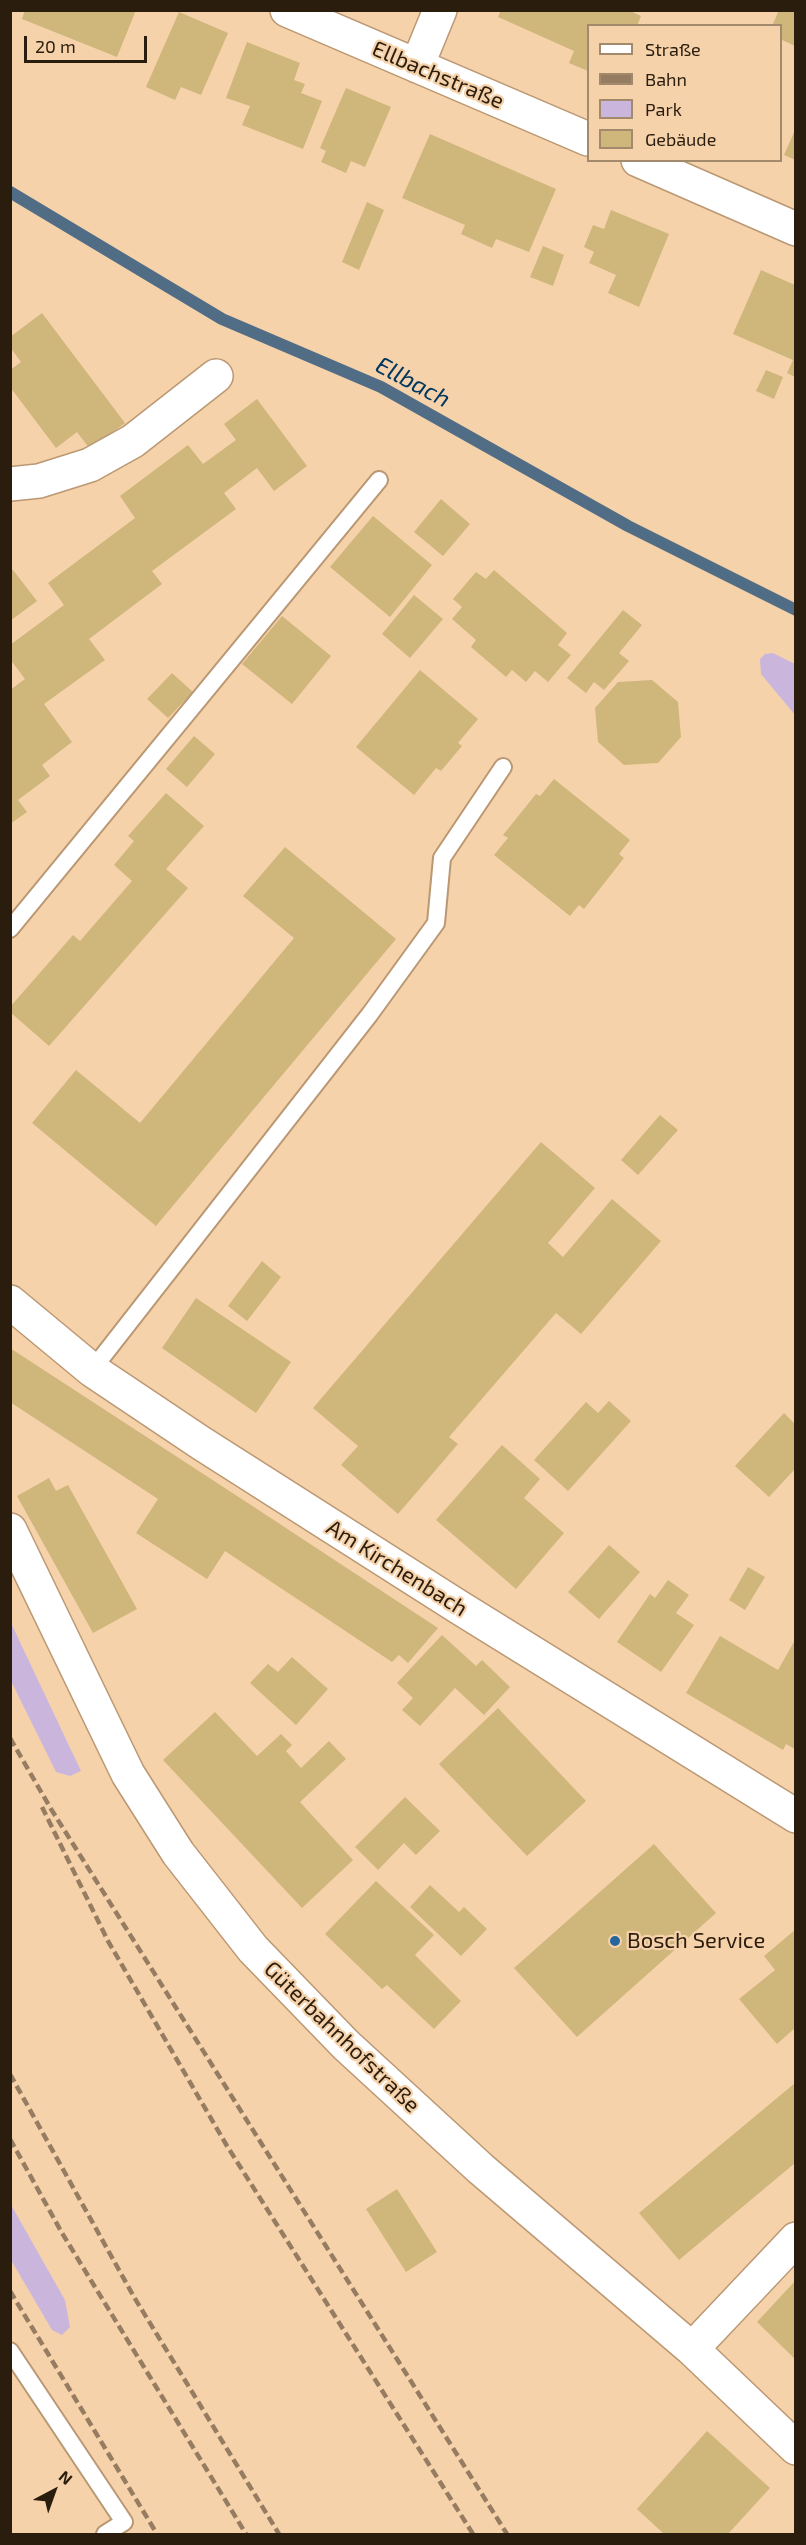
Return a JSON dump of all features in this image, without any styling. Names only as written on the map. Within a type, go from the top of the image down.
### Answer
[{"type":"street","name":"Ellbachstraße","points":[[287,10],[587,139]]},
{"type":"street","points":[[417,66],[440,10]]},
{"type":"street","points":[[643,162],[795,229]]},
{"type":"street","points":[[10,484],[39,481],[90,465],[134,441],[216,376]]},
{"type":"street","name":"Am Kirchenbach","points":[[10,1302],[92,1370],[201,1443],[447,1600],[795,1816]]},
{"type":"street","name":"Güterbahnhofstraße","points":[[10,1530],[128,1774],[178,1853],[253,1949],[346,2045],[481,2169],[692,2349],[795,2448]]},
{"type":"street","points":[[692,2349],[795,2239]]},
{"type":"lane","points":[[10,928],[380,480]]},
{"type":"lane","points":[[92,1370],[370,1014],[436,923],[441,858],[503,767]]},
{"type":"lane","points":[[10,2351],[124,2522],[105,2535]]},
{"type":"green space","points":[[773,653],[795,664],[795,715],[761,674],[760,659],[765,654]]},
{"type":"green space","points":[[10,1623],[81,1771],[70,1776],[56,1772],[11,1681]]},
{"type":"green space","points":[[10,2203],[65,2300],[70,2327],[62,2335],[52,2330],[11,2260]]},
{"type":"building","points":[[25,10],[136,10],[117,57],[22,19]]},
{"type":"building","points":[[501,10],[628,10],[641,16],[638,24],[587,24],[587,71],[569,63],[574,51],[498,17]]},
{"type":"building","points":[[779,10],[795,10],[795,46],[782,40],[782,24],[773,24]]},
{"type":"building","points":[[179,12],[228,33],[201,95],[181,87],[175,100],[146,87]]},
{"type":"building","points":[[247,42],[300,63],[294,80],[305,84],[301,93],[322,101],[303,149],[242,125],[250,106],[226,98]]},
{"type":"building","points":[[346,88],[391,107],[365,167],[351,161],[346,173],[321,162],[326,151],[320,148]]},
{"type":"building","points":[[795,130],[795,160],[784,155]]},
{"type":"building","points":[[430,134],[556,189],[529,252],[496,239],[492,248],[461,234],[465,225],[402,198]]},
{"type":"building","points":[[367,202],[384,210],[359,270],[342,262]]},
{"type":"building","points":[[611,210],[669,234],[639,307],[608,293],[616,275],[589,263],[594,252],[584,247],[593,225],[604,229]]},
{"type":"building","points":[[543,246],[564,255],[553,286],[530,277]]},
{"type":"building","points":[[761,270],[795,285],[795,377],[787,373],[793,360],[733,334]]},
{"type":"building","points":[[42,313],[125,423],[90,449],[77,432],[56,448],[10,387],[10,370],[21,362],[10,347],[10,337]]},
{"type":"building","points":[[766,370],[783,377],[774,399],[756,391]]},
{"type":"building","points":[[257,399],[307,466],[274,491],[257,468],[224,493],[236,509],[152,571],[162,584],[89,639],[105,660],[44,704],[72,742],[42,765],[50,776],[18,800],[27,812],[10,824],[10,690],[25,679],[10,659],[10,645],[64,605],[48,583],[135,518],[120,496],[188,445],[203,464],[236,440],[224,424]]},
{"type":"building","points":[[441,499],[470,524],[443,556],[414,532]]},
{"type":"building","points":[[373,516],[432,565],[390,617],[330,567]]},
{"type":"building","points":[[13,570],[37,601],[10,621],[10,571]]},
{"type":"building","points":[[494,570],[567,633],[558,645],[571,655],[548,682],[535,671],[526,682],[512,670],[506,677],[471,647],[476,640],[452,619],[462,607],[453,599],[476,572],[486,579]]},
{"type":"building","points":[[414,595],[443,619],[410,658],[382,634]]},
{"type":"building","points":[[623,610],[642,625],[619,653],[629,661],[604,690],[594,682],[586,693],[567,678]]},
{"type":"building","points":[[282,616],[331,656],[292,704],[242,664]]},
{"type":"building","points":[[420,670],[478,719],[458,743],[462,746],[441,771],[436,768],[414,795],[356,747]]},
{"type":"building","points":[[172,673],[193,692],[168,718],[147,699]]},
{"type":"building","points":[[652,680],[678,702],[681,737],[658,763],[624,765],[598,742],[595,708],[618,682]]},
{"type":"building","points":[[194,736],[215,754],[187,787],[166,769]]},
{"type":"building","points":[[554,779],[630,840],[619,854],[624,858],[584,909],[579,905],[570,916],[494,855],[508,838],[503,835],[536,794],[540,796]]},
{"type":"building","points":[[166,793],[204,826],[166,869],[188,888],[49,1046],[10,1012],[10,1007],[73,935],[80,941],[132,881],[114,865],[134,841],[128,836]]},
{"type":"building","points":[[285,847],[396,939],[156,1226],[32,1123],[76,1070],[140,1123],[294,938],[243,896]]},
{"type":"building","points":[[660,1115],[678,1130],[638,1175],[621,1160]]},
{"type":"building","points":[[541,1142],[595,1188],[548,1243],[563,1257],[612,1199],[661,1241],[581,1334],[556,1313],[449,1437],[458,1444],[398,1514],[341,1465],[358,1446],[313,1408]]},
{"type":"building","points":[[262,1261],[281,1277],[247,1321],[228,1306]]},
{"type":"building","points":[[196,1298],[291,1362],[256,1413],[162,1348]]},
{"type":"building","points":[[10,1348],[438,1628],[408,1663],[399,1655],[392,1662],[225,1551],[207,1579],[136,1533],[158,1499],[10,1402]]},
{"type":"building","points":[[609,1401],[631,1421],[568,1491],[534,1460],[586,1402],[598,1413]]},
{"type":"building","points":[[784,1413],[795,1424],[795,1469],[769,1497],[735,1466]]},
{"type":"building","points":[[502,1445],[540,1479],[524,1498],[564,1533],[516,1589],[436,1520]]},
{"type":"building","points":[[49,1478],[56,1491],[68,1485],[137,1609],[93,1633],[17,1496]]},
{"type":"building","points":[[609,1545],[640,1572],[599,1619],[568,1592]]},
{"type":"building","points":[[748,1567],[765,1577],[745,1610],[729,1600]]},
{"type":"building","points":[[668,1580],[689,1595],[676,1613],[694,1625],[661,1672],[617,1642],[650,1594],[655,1598]]},
{"type":"building","points":[[442,1635],[476,1666],[482,1660],[510,1687],[484,1715],[455,1688],[420,1726],[402,1710],[413,1698],[397,1683]]},
{"type":"building","points":[[720,1636],[778,1670],[795,1640],[795,1749],[786,1744],[783,1750],[686,1693]]},
{"type":"building","points":[[292,1657],[328,1689],[296,1725],[250,1683],[268,1664],[278,1672]]},
{"type":"building","points":[[498,1708],[586,1801],[527,1856],[439,1764]]},
{"type":"building","points":[[215,1712],[257,1756],[281,1734],[292,1745],[286,1751],[301,1768],[329,1741],[346,1759],[300,1802],[353,1860],[302,1908],[163,1760]]},
{"type":"building","points":[[405,1797],[440,1831],[416,1855],[404,1843],[378,1870],[355,1847]]},
{"type":"building","name":"Bosch Service","points":[[654,1844],[716,1913],[577,2037],[514,1968]]},
{"type":"building","points":[[376,1881],[434,1935],[415,1955],[461,2001],[434,2029],[387,1985],[382,1989],[325,1934]]},
{"type":"building","points":[[430,1885],[459,1912],[464,1907],[487,1929],[461,1956],[410,1907]]},
{"type":"building","points":[[795,1930],[795,2028],[777,2044],[739,1999],[775,1970],[764,1956]]},
{"type":"building","points":[[795,2083],[795,2163],[679,2260],[639,2213]]},
{"type":"building","points":[[397,2189],[437,2252],[406,2272],[366,2209]]},
{"type":"building","points":[[795,2281],[795,2359],[757,2322]]},
{"type":"building","points":[[707,2431],[770,2488],[728,2534],[664,2534],[637,2509]]},
{"type":"waterway","name":"Ellbach","points":[[10,192],[222,319],[381,387],[628,526],[796,610]]},
{"type":"railway","points":[[10,1738],[51,1809],[507,2534]]},
{"type":"railway","points":[[42,1807],[108,1941],[227,2146],[473,2534]]},
{"type":"railway","points":[[10,2074],[134,2297],[279,2534]]},
{"type":"railway","points":[[10,2139],[62,2233],[246,2534]]},
{"type":"railway","points":[[10,2291],[157,2534]]},
{"type":"place","name":"Bosch Service","points":[[615,1941]]}]
